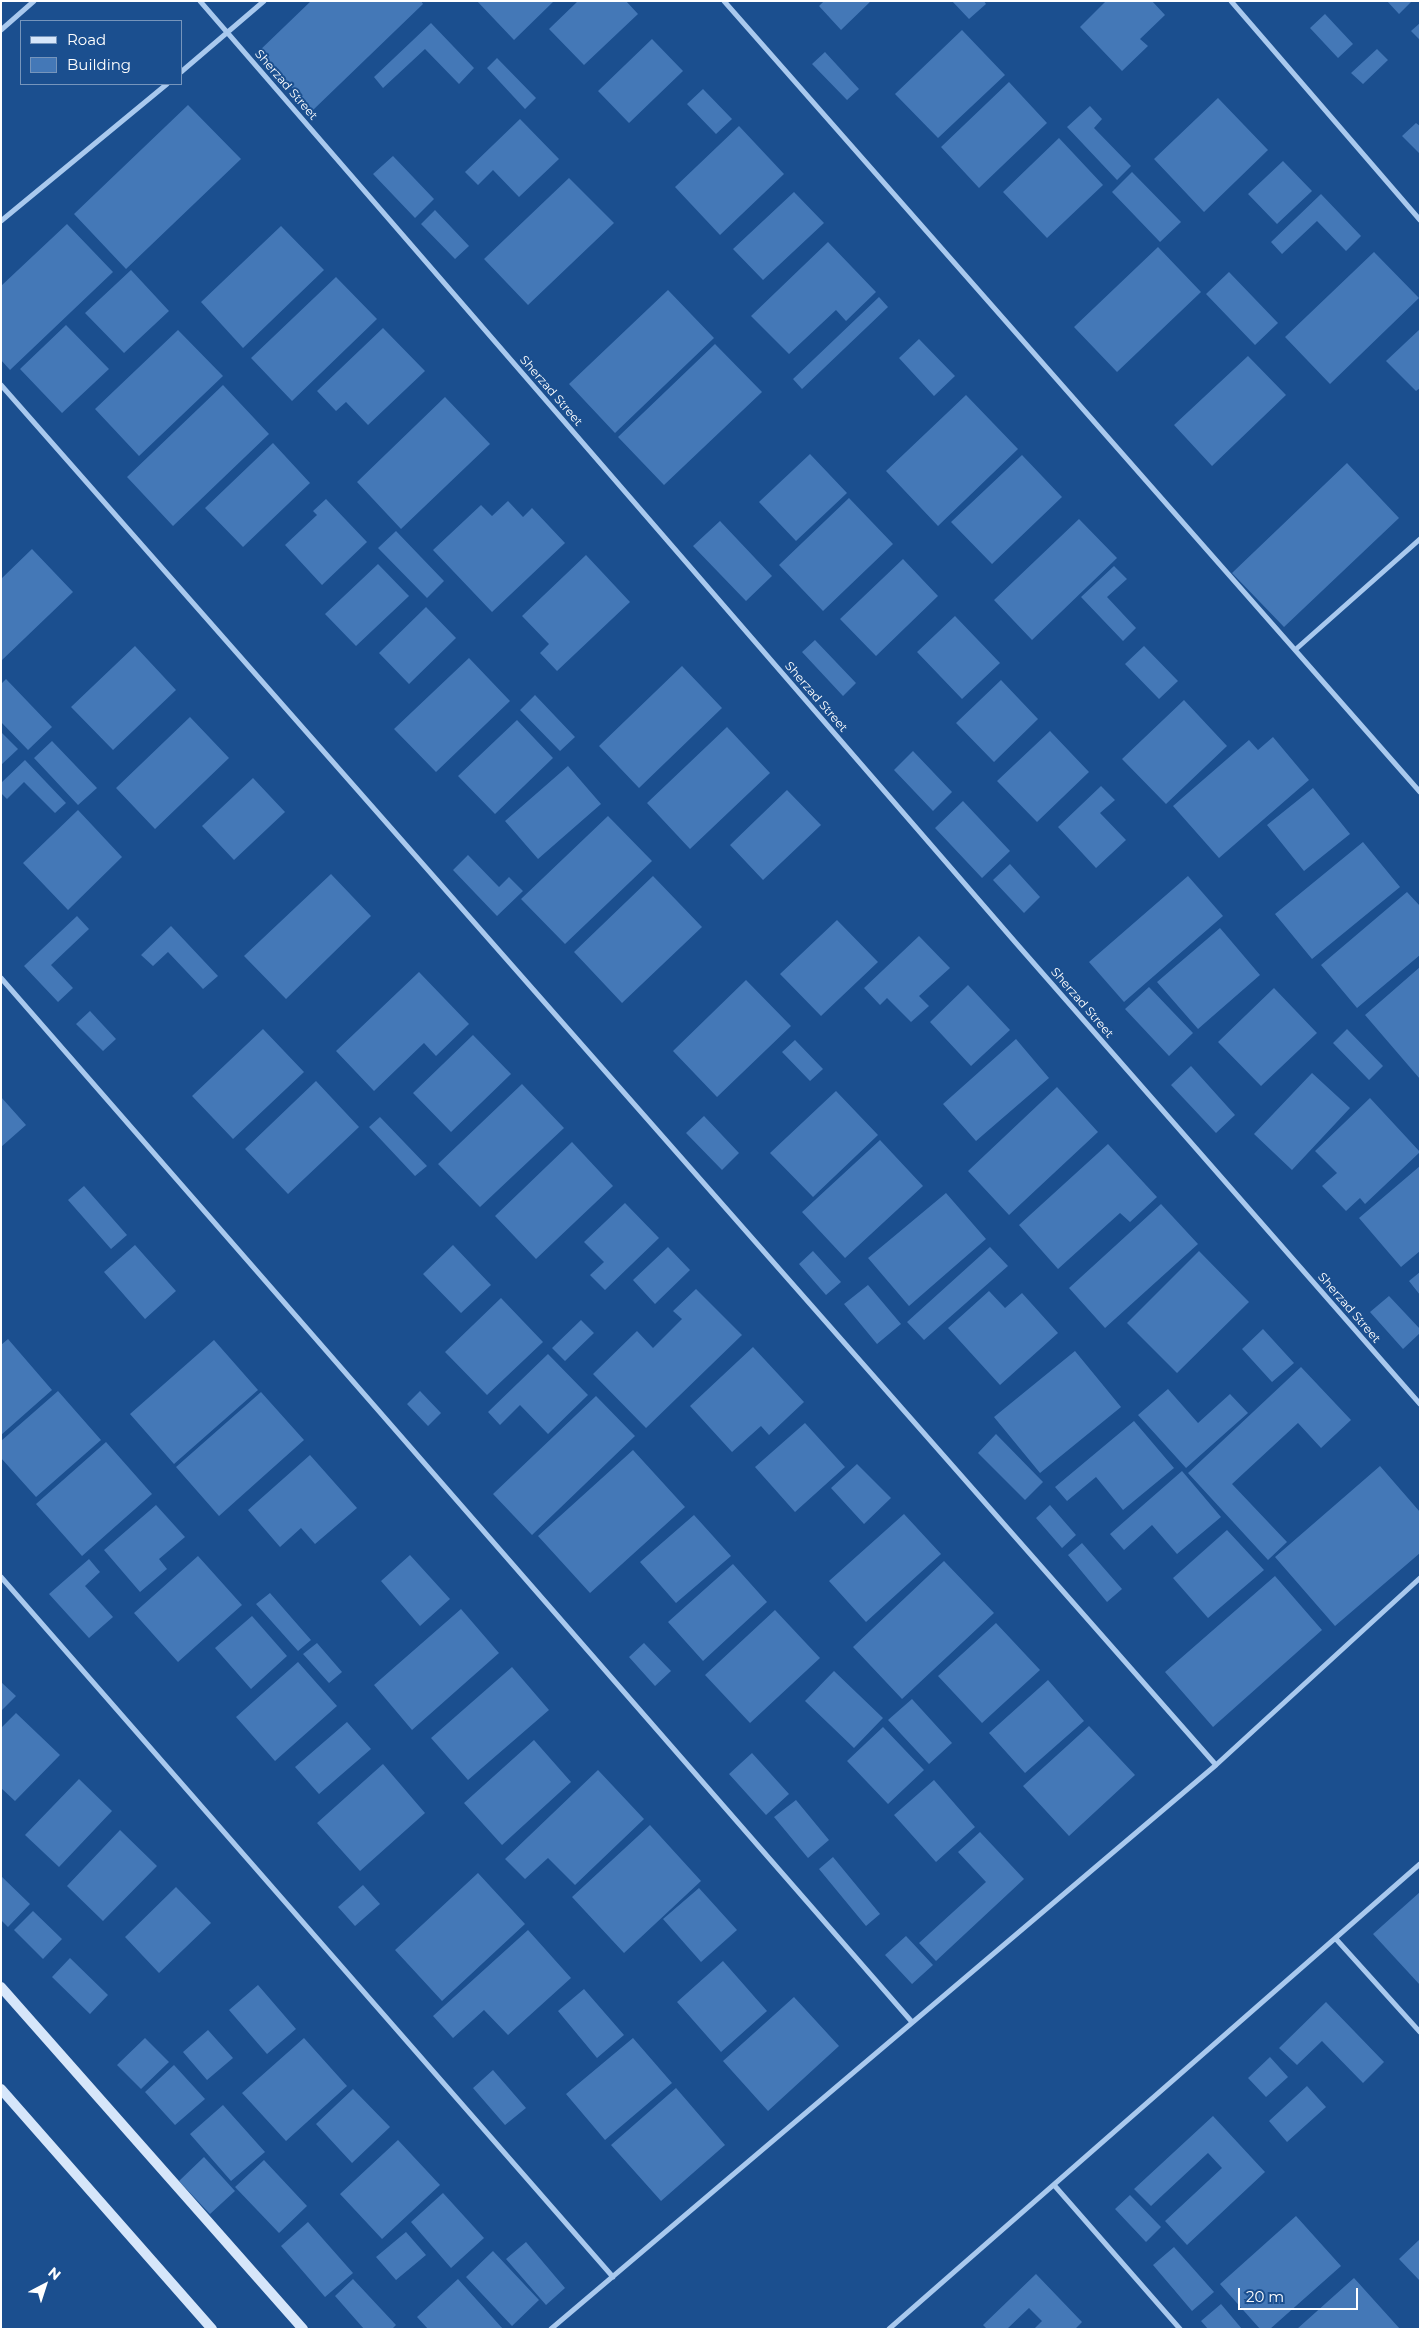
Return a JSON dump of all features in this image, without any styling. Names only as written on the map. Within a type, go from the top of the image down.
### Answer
[{"type":"street","points":[[1,30],[34,1]]},
{"type":"street","name":"Sherzad Street","points":[[200,1],[1016,943],[1420,1404]]},
{"type":"street","points":[[182,71],[264,1]]},
{"type":"street","points":[[724,1],[1420,792]]},
{"type":"street","points":[[1231,1],[1420,220]]},
{"type":"street","points":[[1,221],[166,85]]},
{"type":"street","points":[[1,385],[1216,1765]]},
{"type":"street","points":[[1295,650],[1420,539]]},
{"type":"street","points":[[1,978],[912,2022]]},
{"type":"street","points":[[1,1577],[613,2277]]},
{"type":"street","points":[[551,2329],[1216,1765],[1420,1578]]},
{"type":"street","points":[[889,2329],[1420,1864]]},
{"type":"street","points":[[1336,1939],[1420,2032]]},
{"type":"street","points":[[1,1987],[304,2329]]},
{"type":"street","points":[[1,2089],[212,2329]]},
{"type":"street","points":[[1054,2185],[1180,2329]]},
{"type":"building","points":[[311,1],[421,1],[423,4],[313,110],[258,52]]},
{"type":"building","points":[[477,1],[554,1],[514,40]]},
{"type":"building","points":[[578,1],[626,1],[638,14],[584,65],[549,29]]},
{"type":"building","points":[[824,1],[871,1],[841,30],[819,6]]},
{"type":"building","points":[[952,1],[984,1],[986,4],[969,19]]},
{"type":"building","points":[[1106,1],[1152,1],[1165,15],[1140,39],[1148,46],[1122,71],[1080,27]]},
{"type":"building","points":[[1387,1],[1412,1],[1399,14]]},
{"type":"building","points":[[1325,14],[1353,44],[1338,58],[1310,28]]},
{"type":"building","points":[[431,23],[474,68],[459,84],[425,49],[383,88],[374,77]]},
{"type":"building","points":[[1420,23],[1420,40],[1411,31]]},
{"type":"building","points":[[962,30],[1005,75],[938,138],[895,94]]},
{"type":"building","points":[[652,39],[683,71],[629,123],[598,91]]},
{"type":"building","points":[[1377,49],[1388,60],[1363,84],[1351,73]]},
{"type":"building","points":[[825,52],[859,89],[847,100],[812,64]]},
{"type":"building","points":[[497,58],[536,98],[525,109],[487,68]]},
{"type":"building","points":[[1009,82],[1047,123],[979,188],[941,147]]},
{"type":"building","points":[[703,89],[732,119],[716,134],[687,104]]},
{"type":"building","points":[[1218,98],[1268,150],[1204,212],[1154,159]]},
{"type":"building","points":[[188,105],[241,159],[126,269],[74,214]]},
{"type":"building","points":[[1090,106],[1102,119],[1094,128],[1131,166],[1117,180],[1067,127]]},
{"type":"building","points":[[520,119],[559,159],[519,197],[493,170],[478,185],[465,172]]},
{"type":"building","points":[[1416,123],[1420,126],[1420,154],[1402,136]]},
{"type":"building","points":[[739,126],[784,174],[720,235],[675,187]]},
{"type":"building","points":[[1059,138],[1103,185],[1047,238],[1003,192]]},
{"type":"building","points":[[393,156],[434,199],[415,218],[373,174]]},
{"type":"building","points":[[1283,161],[1312,191],[1277,224],[1248,194]]},
{"type":"building","points":[[1132,172],[1181,222],[1160,242],[1112,192]]},
{"type":"building","points":[[569,178],[614,223],[528,305],[484,259]]},
{"type":"building","points":[[794,192],[824,223],[763,280],[733,249]]},
{"type":"building","points":[[1321,194],[1361,236],[1346,251],[1317,221],[1282,254],[1271,242]]},
{"type":"building","points":[[435,210],[469,246],[455,259],[421,224]]},
{"type":"building","points":[[67,224],[113,272],[10,370],[1,360],[1,286]]},
{"type":"building","points":[[281,226],[324,270],[243,348],[201,302]]},
{"type":"building","points":[[828,242],[876,292],[846,321],[836,310],[789,354],[751,316]]},
{"type":"building","points":[[1158,247],[1201,292],[1117,372],[1074,327]]},
{"type":"building","points":[[1374,252],[1419,298],[1330,384],[1285,337]]},
{"type":"building","points":[[131,270],[169,311],[124,353],[85,313]]},
{"type":"building","points":[[1229,272],[1278,323],[1255,345],[1206,294]]},
{"type":"building","points":[[336,277],[377,319],[292,401],[251,358]]},
{"type":"building","points":[[668,290],[714,338],[615,433],[569,384]]},
{"type":"building","points":[[879,297],[888,307],[802,389],[793,379]]},
{"type":"building","points":[[66,325],[109,369],[62,413],[20,369]]},
{"type":"building","points":[[383,328],[425,371],[368,425],[346,402],[336,411],[317,391]]},
{"type":"building","points":[[1420,329],[1420,388],[1416,391],[1386,361]]},
{"type":"building","points":[[178,330],[223,376],[139,456],[95,409]]},
{"type":"building","points":[[919,339],[955,376],[934,396],[899,358]]},
{"type":"building","points":[[715,344],[762,392],[664,485],[618,437]]},
{"type":"building","points":[[1248,356],[1286,395],[1212,466],[1174,425]]},
{"type":"building","points":[[223,385],[269,434],[173,526],[127,477]]},
{"type":"building","points":[[966,395],[1018,449],[938,526],[886,471]]},
{"type":"building","points":[[445,397],[490,444],[401,529],[357,482]]},
{"type":"building","points":[[273,443],[310,483],[243,547],[205,508]]},
{"type":"building","points":[[810,454],[847,493],[796,541],[759,502]]},
{"type":"building","points":[[1022,455],[1062,497],[992,564],[951,522]]},
{"type":"building","points":[[1347,463],[1399,518],[1284,627],[1232,573]]},
{"type":"building","points":[[849,498],[893,544],[823,611],[779,565]]},
{"type":"building","points":[[326,499],[367,542],[322,585],[285,545],[317,515],[313,511]]},
{"type":"building","points":[[508,501],[523,517],[532,508],[565,543],[492,612],[433,550],[481,505],[492,516]]},
{"type":"building","points":[[1079,519],[1117,558],[1032,640],[994,600]]},
{"type":"building","points":[[720,521],[772,576],[746,601],[693,546]]},
{"type":"building","points":[[396,531],[444,581],[427,598],[378,548]]},
{"type":"building","points":[[32,549],[73,592],[1,661],[1,579]]},
{"type":"building","points":[[586,555],[630,602],[557,671],[540,653],[549,644],[522,616]]},
{"type":"building","points":[[903,559],[938,596],[876,656],[840,619]]},
{"type":"building","points":[[378,564],[409,596],[356,646],[325,614]]},
{"type":"building","points":[[1114,566],[1127,579],[1107,597],[1136,628],[1123,641],[1081,597]]},
{"type":"building","points":[[426,607],[456,638],[409,684],[379,653]]},
{"type":"building","points":[[955,616],[1000,663],[962,699],[917,652]]},
{"type":"building","points":[[815,640],[856,683],[843,696],[802,652]]},
{"type":"building","points":[[135,646],[176,690],[113,750],[71,707]]},
{"type":"building","points":[[1144,646],[1178,681],[1159,699],[1125,664]]},
{"type":"building","points":[[469,658],[510,701],[436,772],[394,729]]},
{"type":"building","points":[[682,666],[722,708],[639,788],[599,746]]},
{"type":"building","points":[[6,679],[52,727],[28,750],[1,722],[1,684]]},
{"type":"building","points":[[1001,680],[1038,719],[994,762],[956,723]]},
{"type":"building","points":[[535,695],[575,737],[560,751],[520,710]]},
{"type":"building","points":[[1184,700],[1227,746],[1166,804],[1122,759]]},
{"type":"building","points":[[190,717],[229,758],[155,829],[116,788]]},
{"type":"building","points":[[517,720],[553,758],[495,814],[458,776]]},
{"type":"building","points":[[727,727],[770,773],[690,849],[647,803]]},
{"type":"building","points":[[1050,731],[1089,772],[1037,822],[997,781]]},
{"type":"building","points":[[1,732],[18,749],[1,765]]},
{"type":"building","points":[[1273,737],[1309,780],[1219,858],[1173,806],[1249,740],[1258,750]]},
{"type":"building","points":[[52,741],[97,788],[78,805],[34,758]]},
{"type":"building","points":[[913,751],[952,792],[933,811],[894,770]]},
{"type":"building","points":[[25,760],[66,803],[55,813],[24,782],[7,799],[1,793],[1,783]]},
{"type":"building","points":[[568,766],[601,804],[538,859],[505,821]]},
{"type":"building","points":[[253,778],[285,812],[234,860],[202,826]]},
{"type":"building","points":[[1101,786],[1115,800],[1100,813],[1126,840],[1096,868],[1058,827]]},
{"type":"building","points":[[1313,788],[1350,834],[1304,871],[1267,825]]},
{"type":"building","points":[[787,790],[821,825],[763,880],[730,845]]},
{"type":"building","points":[[963,801],[1010,851],[982,878],[935,828]]},
{"type":"building","points":[[78,810],[122,857],[68,910],[23,863]]},
{"type":"building","points":[[608,816],[652,861],[565,944],[521,899]]},
{"type":"building","points":[[1363,842],[1400,887],[1312,959],[1275,914]]},
{"type":"building","points":[[468,855],[499,887],[509,877],[523,891],[497,916],[453,870]]},
{"type":"building","points":[[1010,864],[1040,897],[1024,913],[993,880]]},
{"type":"building","points":[[331,874],[371,916],[286,999],[244,956]]},
{"type":"building","points":[[653,876],[702,927],[622,1003],[574,952]]},
{"type":"building","points":[[1188,876],[1223,916],[1124,1002],[1089,962]]},
{"type":"building","points":[[1407,892],[1420,906],[1420,955],[1357,1008],[1321,965]]},
{"type":"building","points":[[77,916],[89,929],[51,965],[73,988],[58,1002],[24,966]]},
{"type":"building","points":[[837,920],[878,962],[821,1016],[780,974]]},
{"type":"building","points":[[171,926],[218,976],[203,989],[168,952],[153,966],[141,955]]},
{"type":"building","points":[[1220,928],[1260,975],[1198,1029],[1157,982]]},
{"type":"building","points":[[919,936],[950,968],[919,996],[929,1006],[911,1022],[887,998],[880,1005],[864,988]]},
{"type":"building","points":[[1420,967],[1420,1079],[1365,1015]]},
{"type":"building","points":[[419,972],[469,1024],[436,1056],[424,1043],[374,1091],[336,1051]]},
{"type":"building","points":[[746,980],[791,1026],[717,1097],[673,1051]]},
{"type":"building","points":[[968,985],[1010,1030],[971,1066],[930,1022]]},
{"type":"building","points":[[1149,987],[1193,1033],[1169,1056],[1125,1009]]},
{"type":"building","points":[[1274,988],[1317,1033],[1261,1086],[1218,1042]]},
{"type":"building","points":[[90,1011],[116,1039],[103,1051],[76,1024]]},
{"type":"building","points":[[263,1029],[304,1072],[233,1139],[192,1096]]},
{"type":"building","points":[[1347,1029],[1383,1066],[1369,1080],[1333,1043]]},
{"type":"building","points":[[473,1035],[511,1074],[451,1132],[413,1093]]},
{"type":"building","points":[[1016,1039],[1049,1078],[976,1141],[943,1104]]},
{"type":"building","points":[[795,1040],[823,1069],[810,1081],[782,1052]]},
{"type":"building","points":[[1191,1066],[1235,1115],[1216,1133],[1171,1085]]},
{"type":"building","points":[[1312,1073],[1350,1108],[1292,1170],[1254,1134]]},
{"type":"building","points":[[316,1081],[359,1127],[288,1194],[245,1149]]},
{"type":"building","points":[[522,1084],[564,1128],[480,1207],[438,1164]]},
{"type":"building","points":[[1057,1087],[1098,1132],[1009,1215],[968,1171]]},
{"type":"building","points":[[836,1091],[878,1135],[813,1197],[770,1153]]},
{"type":"building","points":[[1,1097],[26,1125],[1,1147]]},
{"type":"building","points":[[1370,1098],[1420,1152],[1365,1204],[1360,1198],[1346,1211],[1322,1186],[1337,1173],[1315,1151]]},
{"type":"building","points":[[704,1116],[739,1153],[722,1170],[686,1133]]},
{"type":"building","points":[[380,1117],[427,1166],[415,1176],[369,1127]]},
{"type":"building","points":[[880,1140],[923,1186],[845,1258],[802,1212]]},
{"type":"building","points":[[572,1142],[613,1186],[536,1259],[495,1216]]},
{"type":"building","points":[[1108,1144],[1157,1197],[1130,1222],[1120,1213],[1058,1269],[1019,1225]]},
{"type":"building","points":[[1420,1166],[1420,1251],[1401,1267],[1359,1218]]},
{"type":"building","points":[[84,1186],[127,1235],[111,1249],[68,1200]]},
{"type":"building","points":[[946,1193],[986,1239],[909,1306],[868,1258]]},
{"type":"building","points":[[625,1203],[659,1238],[605,1290],[590,1275],[604,1262],[584,1242]]},
{"type":"building","points":[[1161,1204],[1198,1244],[1105,1328],[1069,1288]]},
{"type":"building","points":[[135,1245],[176,1291],[145,1319],[104,1272]]},
{"type":"building","points":[[453,1245],[491,1285],[461,1313],[423,1274]]},
{"type":"building","points":[[668,1247],[690,1270],[655,1304],[633,1280]]},
{"type":"building","points":[[990,1247],[1008,1266],[924,1340],[907,1322]]},
{"type":"building","points":[[813,1251],[841,1282],[826,1295],[799,1264]]},
{"type":"building","points":[[1199,1251],[1249,1302],[1177,1373],[1127,1323]]},
{"type":"building","points":[[1420,1272],[1420,1295],[1409,1281]]},
{"type":"building","points":[[868,1285],[901,1324],[877,1344],[844,1304]]},
{"type":"building","points":[[696,1289],[742,1335],[646,1428],[593,1374],[637,1331],[653,1348],[682,1319],[673,1311]]},
{"type":"building","points":[[989,1291],[1005,1308],[1022,1293],[1058,1333],[1000,1385],[948,1328]]},
{"type":"building","points":[[1389,1296],[1420,1329],[1420,1333],[1403,1349],[1370,1312]]},
{"type":"building","points":[[501,1298],[543,1342],[487,1395],[445,1352]]},
{"type":"building","points":[[581,1320],[594,1333],[565,1361],[552,1348]]},
{"type":"building","points":[[1263,1329],[1294,1363],[1272,1382],[1242,1349]]},
{"type":"building","points":[[8,1339],[52,1390],[1,1435],[1,1345]]},
{"type":"building","points":[[214,1340],[258,1390],[174,1464],[130,1414]]},
{"type":"building","points":[[753,1347],[804,1402],[769,1435],[761,1426],[732,1452],[690,1406]]},
{"type":"building","points":[[1075,1351],[1121,1407],[1040,1473],[994,1417]]},
{"type":"building","points":[[548,1354],[588,1395],[548,1434],[520,1405],[500,1425],[488,1412]]},
{"type":"building","points":[[1301,1367],[1351,1420],[1321,1448],[1298,1423],[1232,1484],[1287,1542],[1268,1560],[1188,1473]]},
{"type":"building","points":[[1168,1389],[1198,1423],[1230,1394],[1248,1413],[1186,1468],[1138,1415]]},
{"type":"building","points":[[58,1391],[101,1440],[36,1497],[1,1458],[1,1441]]},
{"type":"building","points":[[420,1391],[441,1413],[428,1426],[407,1404]]},
{"type":"building","points":[[261,1392],[304,1440],[219,1516],[176,1467]]},
{"type":"building","points":[[596,1396],[635,1436],[532,1535],[493,1494]]},
{"type":"building","points":[[1134,1421],[1174,1468],[1123,1510],[1096,1477],[1067,1501],[1055,1487]]},
{"type":"building","points":[[805,1423],[845,1467],[795,1512],[755,1467]]},
{"type":"building","points":[[996,1434],[1043,1482],[1025,1500],[978,1453]]},
{"type":"building","points":[[106,1442],[152,1494],[82,1556],[36,1504]]},
{"type":"building","points":[[633,1450],[685,1507],[590,1593],[538,1536]]},
{"type":"building","points":[[310,1455],[357,1508],[315,1544],[301,1528],[280,1547],[248,1510]]},
{"type":"building","points":[[857,1464],[891,1498],[864,1524],[831,1488]]},
{"type":"building","points":[[1380,1466],[1420,1512],[1420,1553],[1335,1626],[1275,1557]]},
{"type":"building","points":[[1182,1471],[1221,1517],[1177,1554],[1152,1525],[1124,1550],[1110,1534]]},
{"type":"building","points":[[156,1505],[185,1537],[159,1559],[167,1569],[140,1592],[104,1550]]},
{"type":"building","points":[[1050,1505],[1076,1535],[1062,1548],[1036,1518]]},
{"type":"building","points":[[904,1514],[941,1554],[866,1622],[829,1581]]},
{"type":"building","points":[[694,1515],[731,1556],[676,1603],[640,1562]]},
{"type":"building","points":[[1227,1530],[1264,1570],[1208,1618],[1173,1578]]},
{"type":"building","points":[[1082,1543],[1122,1589],[1107,1602],[1068,1555]]},
{"type":"building","points":[[410,1555],[450,1599],[420,1626],[381,1581]]},
{"type":"building","points":[[198,1556],[242,1605],[178,1662],[134,1613]]},
{"type":"building","points":[[89,1559],[100,1572],[85,1586],[113,1617],[89,1638],[49,1594]]},
{"type":"building","points":[[944,1561],[994,1613],[902,1699],[853,1647]]},
{"type":"building","points":[[733,1564],[767,1602],[703,1661],[668,1622]]},
{"type":"building","points":[[1275,1576],[1322,1630],[1213,1727],[1165,1672]]},
{"type":"building","points":[[270,1593],[311,1640],[298,1651],[256,1604]]},
{"type":"building","points":[[461,1609],[499,1653],[412,1730],[374,1685]]},
{"type":"building","points":[[775,1610],[820,1658],[750,1723],[705,1675]]},
{"type":"building","points":[[252,1616],[287,1656],[251,1689],[215,1648]]},
{"type":"building","points":[[996,1623],[1040,1670],[982,1723],[938,1676]]},
{"type":"building","points":[[317,1643],[342,1672],[329,1683],[303,1654]]},
{"type":"building","points":[[644,1643],[671,1671],[655,1686],[629,1657]]},
{"type":"building","points":[[298,1662],[337,1706],[275,1761],[236,1717]]},
{"type":"building","points":[[512,1667],[549,1710],[468,1780],[431,1738]]},
{"type":"building","points":[[834,1671],[883,1718],[854,1748],[805,1701]]},
{"type":"building","points":[[1048,1680],[1084,1721],[1025,1773],[989,1733]]},
{"type":"building","points":[[1,1682],[16,1696],[1,1711]]},
{"type":"building","points":[[912,1699],[952,1743],[929,1764],[888,1720]]},
{"type":"building","points":[[16,1713],[60,1755],[15,1801],[1,1788],[1,1728]]},
{"type":"building","points":[[347,1722],[371,1749],[319,1794],[295,1767]]},
{"type":"building","points":[[1089,1726],[1135,1775],[1069,1836],[1023,1786]]},
{"type":"building","points":[[883,1727],[924,1770],[888,1804],[847,1761]]},
{"type":"building","points":[[534,1740],[571,1782],[502,1845],[464,1803]]},
{"type":"building","points":[[752,1753],[789,1794],[766,1815],[729,1774]]},
{"type":"building","points":[[383,1764],[425,1813],[360,1871],[317,1823]]},
{"type":"building","points":[[598,1770],[644,1819],[575,1885],[548,1858],[525,1879],[505,1859]]},
{"type":"building","points":[[79,1779],[112,1811],[59,1867],[25,1835]]},
{"type":"building","points":[[934,1780],[975,1827],[936,1862],[894,1815]]},
{"type":"building","points":[[796,1800],[829,1840],[808,1858],[774,1817]]},
{"type":"building","points":[[650,1825],[701,1881],[624,1953],[572,1897]]},
{"type":"building","points":[[120,1830],[157,1866],[103,1921],[67,1886]]},
{"type":"building","points":[[980,1832],[1024,1879],[936,1961],[919,1943],[986,1882],[958,1852]]},
{"type":"building","points":[[833,1857],[880,1914],[866,1926],[819,1869]]},
{"type":"building","points":[[478,1873],[525,1924],[442,2001],[395,1950]]},
{"type":"building","points":[[1,1876],[30,1904],[8,1927],[1,1920]]},
{"type":"building","points":[[363,1885],[380,1904],[355,1926],[338,1907]]},
{"type":"building","points":[[176,1887],[211,1923],[159,1973],[125,1937]]},
{"type":"building","points":[[699,1888],[737,1930],[701,1962],[663,1919]]},
{"type":"building","points":[[1420,1892],[1420,1985],[1373,1934]]},
{"type":"building","points":[[33,1911],[62,1939],[43,1959],[14,1930]]},
{"type":"building","points":[[528,1930],[571,1978],[508,2035],[484,2010],[453,2038],[433,2016]]},
{"type":"building","points":[[906,1936],[933,1965],[912,1984],[885,1955]]},
{"type":"building","points":[[70,1958],[108,1995],[90,2014],[52,1977]]},
{"type":"building","points":[[723,1961],[767,2011],[721,2052],[677,2002]]},
{"type":"building","points":[[258,1985],[296,2029],[267,2054],[229,2010]]},
{"type":"building","points":[[584,1989],[624,2035],[597,2058],[558,2011]]},
{"type":"building","points":[[794,1997],[839,2046],[768,2111],[723,2061]]},
{"type":"building","points":[[1326,2002],[1384,2062],[1363,2083],[1322,2041],[1297,2065],[1279,2048]]},
{"type":"building","points":[[208,2030],[233,2058],[207,2080],[183,2052]]},
{"type":"building","points":[[145,2038],[169,2062],[141,2089],[117,2065]]},
{"type":"building","points":[[304,2038],[347,2086],[286,2141],[242,2093]]},
{"type":"building","points":[[633,2038],[672,2083],[605,2140],[566,2094]]},
{"type":"building","points":[[1270,2057],[1288,2077],[1266,2097],[1248,2078]]},
{"type":"building","points":[[174,2065],[205,2099],[175,2125],[145,2092]]},
{"type":"building","points":[[493,2070],[526,2108],[505,2125],[473,2088]]},
{"type":"building","points":[[1307,2086],[1326,2107],[1287,2142],[1269,2121]]},
{"type":"building","points":[[676,2088],[725,2145],[661,2201],[611,2145]]},
{"type":"building","points":[[353,2089],[390,2127],[352,2163],[316,2124]]},
{"type":"building","points":[[223,2105],[265,2152],[231,2181],[190,2134]]},
{"type":"building","points":[[1213,2116],[1265,2172],[1187,2245],[1165,2221],[1222,2168],[1208,2153],[1151,2206],[1134,2189]]},
{"type":"building","points":[[398,2140],[440,2185],[382,2239],[340,2194]]},
{"type":"building","points":[[204,2157],[235,2191],[210,2214],[179,2181]]},
{"type":"building","points":[[264,2160],[307,2206],[279,2233],[235,2187]]},
{"type":"building","points":[[443,2193],[484,2238],[451,2268],[411,2222]]},
{"type":"building","points":[[1130,2195],[1161,2227],[1146,2242],[1115,2209]]},
{"type":"building","points":[[1296,2216],[1341,2266],[1270,2329],[1260,2329],[1220,2284]]},
{"type":"building","points":[[308,2222],[353,2273],[325,2297],[281,2246]]},
{"type":"building","points":[[406,2232],[426,2255],[396,2280],[376,2257]]},
{"type":"building","points":[[1420,2239],[1420,2281],[1399,2259]]},
{"type":"building","points":[[526,2242],[565,2288],[546,2305],[506,2259]]},
{"type":"building","points":[[1174,2247],[1214,2292],[1192,2311],[1153,2265]]},
{"type":"building","points":[[493,2251],[539,2300],[512,2326],[466,2277]]},
{"type":"building","points":[[1036,2274],[1082,2322],[1075,2329],[1034,2329],[1042,2321],[1029,2308],[1007,2329],[987,2329],[983,2325]]},
{"type":"building","points":[[1354,2278],[1400,2329],[1297,2329]]},
{"type":"building","points":[[353,2279],[396,2325],[392,2329],[364,2329],[335,2296]]},
{"type":"building","points":[[458,2279],[503,2329],[428,2329],[417,2317]]},
{"type":"building","points":[[1221,2304],[1242,2329],[1208,2329],[1201,2321]]}]
